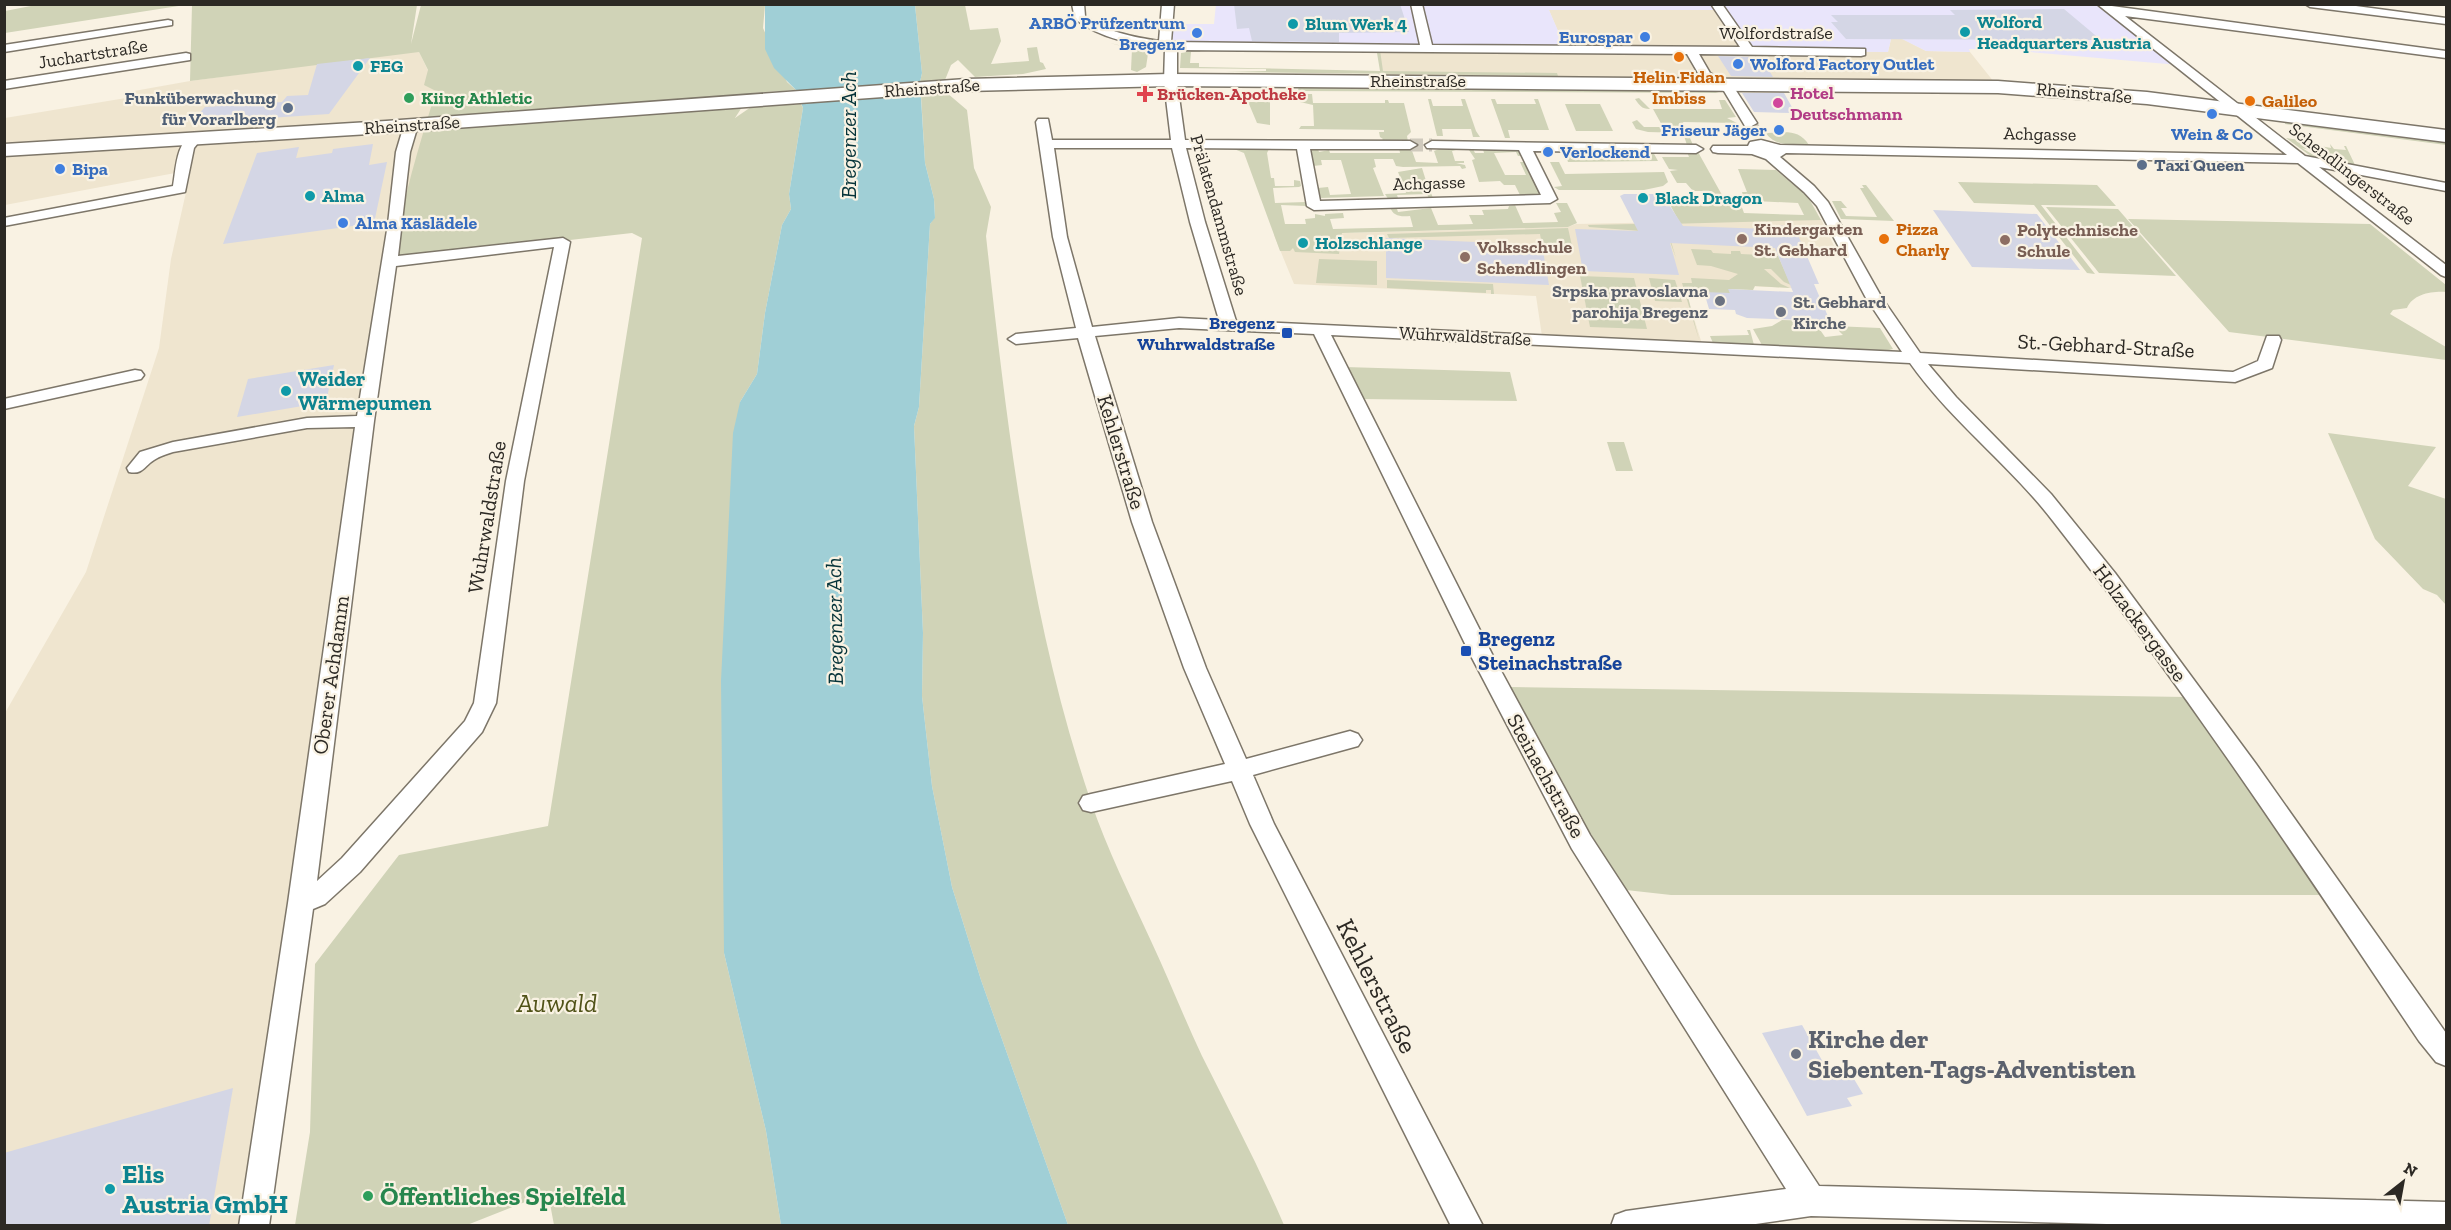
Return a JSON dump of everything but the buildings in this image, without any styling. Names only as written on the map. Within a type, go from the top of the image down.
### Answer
[{"type":"main road","name":"Rheinstraße","points":[[4,150],[411,125],[954,86],[1170,80],[1998,87],[2098,93],[2446,136]]},
{"type":"street","name":"Rheinstraße","points":[[1078,4],[1077,15],[1093,27],[1168,45],[1691,50]]},
{"type":"street","points":[[1168,4],[1168,45]]},
{"type":"street","points":[[1416,4],[1427,48]]},
{"type":"street","points":[[1716,4],[1748,51]]},
{"type":"street","points":[[2310,4],[2446,21]]},
{"type":"street","points":[[2106,8],[2446,54]]},
{"type":"street","name":"Schendlingerstraße","points":[[2106,8],[2446,272]]},
{"type":"street","points":[[4,49],[168,23]]},
{"type":"street","name":"Prälatendammstraße","points":[[1168,45],[1177,145],[1229,325]]},
{"type":"street","points":[[1691,50],[1705,75],[1730,90],[1759,139]]},
{"type":"street","name":"Wolfordstraße","points":[[1691,50],[1861,51]]},
{"type":"street","name":"Juchartstraße","points":[[4,85],[186,57]]},
{"type":"street","name":"Oberer Achdamm","points":[[254,1226],[301,903],[403,152],[411,125]]},
{"type":"street","name":"Achgasse","points":[[1045,133],[1177,145],[1410,145]]},
{"type":"street","name":"Kehlerstraße","points":[[1045,133],[1060,237],[1085,332],[1142,522],[1195,668],[1262,824],[1468,1226]]},
{"type":"street","points":[[4,222],[180,189],[187,148],[195,138]]},
{"type":"street","name":"Achgasse","points":[[1718,149],[1759,139],[2301,159],[2446,187]]},
{"type":"street","name":"Holzackergasse","points":[[1759,139],[1823,205],[1872,292],[1936,386],[2015,466],[2059,515],[2198,700],[2429,1032],[2446,1053]]},
{"type":"street","name":"Achgasse","points":[[1303,145],[1314,206],[1550,199],[1524,147]]},
{"type":"street","name":"Achgasse","points":[[1432,145],[1696,149]]},
{"type":"street","name":"Wuhrwaldstraße","points":[[301,903],[316,897],[351,865],[474,726],[485,703],[515,481],[563,242],[389,262]]},
{"type":"street","name":"Wuhrwaldstraße","points":[[1016,339],[1167,322],[1915,358]]},
{"type":"street","name":"Steinachstraße","points":[[1320,330],[1482,656],[1581,842],[1811,1201]]},
{"type":"street","name":"St.-Gebhard-Straße","points":[[1915,358],[2235,377],[2266,364],[2273,340]]},
{"type":"street","points":[[4,404],[135,375]]},
{"type":"street","points":[[136,468],[140,461],[152,453],[172,447],[307,423],[365,421]]},
{"type":"street","points":[[1092,803],[1239,770],[1350,740]]},
{"type":"street","points":[[1626,1226],[1734,1218],[1811,1201],[2446,1217]]},
{"type":"shaded area","points":[[1216,4],[2102,4],[2179,65],[2007,50],[1926,51],[1902,39],[1891,39],[1888,52],[1748,51],[1720,10],[1549,10],[1566,49],[1171,46],[1166,24],[1214,24]]},
{"type":"shaded area","points":[[1549,10],[1720,10],[1748,51],[1888,52],[1891,39],[1903,39],[1926,51],[1970,52],[1998,87],[1384,81],[1378,47],[1565,48]]},
{"type":"shaded area","points":[[419,52],[433,81],[439,85],[386,309],[326,618],[253,1225],[5,1225],[5,713],[86,572],[159,348],[171,259],[191,170],[5,205],[5,118],[132,97],[134,91],[190,81]]},
{"type":"shaded area","points":[[1821,219],[1836,250],[1776,248],[1792,288],[1683,283],[1702,344],[1542,336],[1536,296],[1294,284],[1274,235],[1568,227],[1576,224]]},
{"type":"green space","points":[[36,5],[185,5],[5,33],[5,11]]},
{"type":"green space","name":"Auwald","points":[[192,5],[417,5],[411,44],[421,5],[765,5],[763,28],[787,82],[796,90],[751,93],[735,118],[751,107],[801,104],[803,108],[789,194],[791,209],[782,225],[765,313],[757,374],[740,402],[724,953],[766,1131],[781,1225],[554,1225],[548,1193],[467,1225],[295,1225],[310,1132],[315,964],[399,855],[548,826],[642,238],[632,233],[394,260],[406,196],[436,91],[424,85],[428,70],[419,52],[190,81]]},
{"type":"green space","points":[[915,5],[965,5],[970,30],[998,28],[1001,41],[991,64],[1029,61],[1027,48],[1037,47],[1040,62],[1046,69],[1023,74],[975,77],[958,60],[951,65],[945,80],[920,82],[922,73]]},
{"type":"green space","points":[[1110,43],[1131,48],[1136,45],[1149,47],[1146,67],[1137,72],[1131,70],[1132,49]]},
{"type":"green space","points":[[1201,49],[1200,52],[1191,52],[1190,63],[1199,63],[1199,67],[1380,71],[1377,53],[1368,53],[1367,50],[1380,50],[1383,71],[1557,73],[1558,76],[1225,72],[1266,71],[1266,69],[1180,68],[1181,53]]},
{"type":"green space","points":[[1299,85],[1709,90],[1719,93],[1298,91]]},
{"type":"green space","points":[[947,93],[967,110],[974,168],[991,207],[986,236],[1012,451],[1036,593],[1051,664],[1070,733],[1097,820],[1111,855],[1202,1056],[1284,1225],[1068,1225],[981,980],[952,887],[932,786],[922,696],[923,633],[914,426],[919,407],[930,224],[935,217],[934,199],[925,163],[921,95]]},
{"type":"green space","points":[[1299,94],[1312,94],[1313,103],[1385,103],[1385,100],[1388,100],[1389,103],[1404,103],[1411,132],[1407,136],[1408,142],[1380,142],[1383,139],[1379,132],[1384,132],[1384,130],[1299,129],[1301,126],[1314,126],[1313,105],[1300,102]]},
{"type":"green space","points":[[1639,98],[1650,109],[1641,106],[1635,99]]},
{"type":"green space","points":[[1428,99],[1431,99],[1433,106],[1463,106],[1461,99],[1465,99],[1480,137],[1473,137],[1471,129],[1442,129],[1443,136],[1437,136]]},
{"type":"green space","points":[[1491,99],[1495,99],[1497,104],[1536,104],[1534,99],[1538,99],[1549,130],[1508,130],[1510,138],[1505,138]]},
{"type":"green space","points":[[1719,100],[1725,100],[1736,117],[1727,118],[1737,123],[1683,122],[1693,145],[1687,145],[1683,133],[1648,132],[1636,129],[1632,122],[1637,120],[1644,127],[1663,127],[1653,109],[1722,109]]},
{"type":"green space","points":[[1245,102],[1270,102],[1270,125],[1257,123],[1249,104]]},
{"type":"green space","points":[[1565,104],[1600,104],[1613,131],[1576,131]]},
{"type":"green space","points":[[2285,121],[2446,142],[2446,145],[2285,124]]},
{"type":"green space","points":[[1766,133],[1795,134],[1809,145],[1779,143]]},
{"type":"green space","points":[[2286,138],[2299,140],[2302,145],[2320,149],[2320,146],[2331,148],[2330,144],[2334,149],[2346,150],[2344,146],[2346,146],[2355,165],[2327,161],[2321,153],[2302,148],[2320,159],[2312,157]]},
{"type":"green space","points":[[1399,148],[1411,148],[1416,162],[1438,163],[1434,151],[1460,149],[1452,151],[1455,161],[1464,161],[1464,163],[1456,163],[1465,165],[1466,168],[1462,169],[1460,166],[1403,167],[1396,166],[1393,159],[1374,159],[1376,167],[1373,168],[1384,196],[1320,198],[1318,188],[1328,187],[1330,195],[1351,194],[1341,160],[1321,160],[1322,165],[1313,166],[1311,149],[1318,149],[1319,152],[1329,150],[1330,153],[1400,153]]},
{"type":"green space","points":[[1234,149],[1269,149],[1267,153],[1271,178],[1274,178],[1275,186],[1294,186],[1294,180],[1300,181],[1301,186],[1299,187],[1273,188],[1275,203],[1306,202],[1306,206],[1281,205],[1285,224],[1306,224],[1305,219],[1315,218],[1315,214],[1325,216],[1325,214],[1343,213],[1344,218],[1330,219],[1333,229],[1413,227],[1410,216],[1400,216],[1393,212],[1390,207],[1396,206],[1398,212],[1431,208],[1438,225],[1473,224],[1469,215],[1484,215],[1482,210],[1508,209],[1509,206],[1515,205],[1523,223],[1558,222],[1554,213],[1561,212],[1556,203],[1567,203],[1577,223],[1568,227],[1342,233],[1339,254],[1295,252],[1293,248],[1290,251],[1280,251],[1244,153]]},
{"type":"green space","points":[[1473,149],[1475,153],[1484,153],[1483,149],[1519,149],[1523,156],[1518,156],[1516,152],[1494,153],[1505,175],[1526,175],[1520,162],[1526,162],[1543,196],[1429,199],[1427,194],[1397,195],[1399,201],[1390,202],[1385,194],[1406,193],[1404,187],[1423,184],[1402,182],[1398,172],[1422,168],[1427,184],[1436,184],[1438,187],[1429,188],[1433,198],[1520,195],[1515,185],[1504,185],[1500,181],[1479,182],[1472,160],[1475,159],[1469,150]]},
{"type":"green space","points":[[1564,151],[1578,151],[1580,155],[1604,155],[1603,151],[1607,151],[1609,155],[1652,156],[1650,152],[1653,152],[1658,161],[1568,162]]},
{"type":"green space","points":[[1687,152],[1698,152],[1722,195],[1743,196],[1742,192],[1747,192],[1738,169],[1776,170],[1808,197],[1821,220],[1667,224],[1676,258],[1667,233],[1589,227],[1588,225],[1680,223],[1669,203],[1709,203],[1703,191],[1693,191],[1686,183],[1677,183],[1670,171],[1678,170],[1669,169],[1662,157],[1689,157]],"holes":[[[1740,202],[1798,203],[1804,215],[1744,213]]]},
{"type":"green space","points":[[1550,162],[1559,162],[1565,174],[1664,172],[1668,182],[1663,186],[1644,190],[1559,190],[1554,187],[1562,186]]},
{"type":"green space","points":[[1958,182],[2097,185],[2116,206],[2041,205],[2095,274],[2087,273],[2034,205],[1974,203]]},
{"type":"green space","points":[[1862,185],[1866,185],[1894,221],[1841,219],[1832,201],[1841,201],[1847,208],[1841,208],[1846,216],[1877,217],[1860,188],[1864,188]]},
{"type":"green space","points":[[2046,207],[2118,209],[2176,276],[2099,273]]},
{"type":"green space","points":[[2128,219],[2370,224],[2446,285],[2446,292],[2424,294],[2414,299],[2407,308],[2393,310],[2390,314],[2446,347],[2446,360],[2229,332]]},
{"type":"green space","points":[[1568,228],[1572,246],[1542,245],[1540,234],[1389,238],[1387,234]]},
{"type":"green space","points":[[1691,249],[1731,254],[1731,251],[1761,255],[1760,252],[1766,252],[1767,255],[1778,256],[1791,285],[1784,282],[1771,269],[1764,269],[1781,284],[1790,288],[1755,286],[1753,290],[1729,289],[1730,293],[1687,293],[1699,340],[1682,283],[1692,283],[1691,278],[1729,280],[1738,274],[1711,266],[1697,265]]},
{"type":"green space","points":[[1319,259],[1377,261],[1377,285],[1316,283]]},
{"type":"green space","points":[[1580,276],[1634,278],[1647,329],[1590,327]]},
{"type":"green space","points":[[1649,278],[1675,280],[1682,302],[1655,301]]},
{"type":"green space","points":[[1387,280],[1493,284],[1494,294],[1491,294],[1491,290],[1486,290],[1486,293],[1387,288]]},
{"type":"green space","points":[[1782,320],[1814,321],[1825,337],[1843,335],[1834,326],[1880,328],[1893,349],[1885,351],[1762,345],[1753,329],[1772,326]]},
{"type":"green space","points":[[1747,330],[1750,330],[1754,345],[1713,343],[1710,336],[1749,335]]},
{"type":"green space","points":[[1345,367],[1510,372],[1517,401],[1361,399]]},
{"type":"green space","points":[[2328,433],[2436,447],[2408,486],[2446,499],[2446,605],[2437,595],[2423,589],[2375,539]]},
{"type":"green space","points":[[1607,442],[1624,442],[1633,471],[1616,471]]},
{"type":"green space","points":[[1510,687],[2187,697],[2320,895],[1671,895],[1626,890],[1567,796]]},
{"type":"water","name":"Bregenzer Ach","points":[[765,5],[915,5],[922,73],[920,82],[925,163],[934,199],[935,218],[930,224],[919,407],[914,426],[923,633],[922,696],[932,786],[952,887],[981,980],[1068,1225],[781,1225],[766,1131],[724,953],[721,681],[733,433],[740,402],[757,374],[765,313],[782,225],[791,209],[789,194],[803,108],[796,90],[774,68],[765,49]]},
{"type":"tunnel","points":[[1750,123],[1755,131]]},
{"type":"tunnel","points":[[1410,145],[1432,145]]},
{"type":"place","name":"Blum Werk 4","points":[[1293,24]]},
{"type":"place","name":"Wolford Headquarters Austria","points":[[1965,32]]},
{"type":"place","name":"ARBÖ Prüfzentrum Bregenz","points":[[1197,33]]},
{"type":"place","name":"Eurospar","points":[[1645,37]]},
{"type":"place","name":"Helin Fidan Imbiss","points":[[1679,57]]},
{"type":"place","name":"Wolford Factory Outlet","points":[[1738,64]]},
{"type":"place","name":"FEG","points":[[358,66]]},
{"type":"place","name":"Brücken-Apotheke","points":[[1145,94]]},
{"type":"place","name":"Kiing Athletic","points":[[409,98]]},
{"type":"place","name":"Galileo","points":[[2250,101]]},
{"type":"place","name":"Hotel Deutschmann","points":[[1778,103]]},
{"type":"place","name":"Funküberwachung für Vorarlberg","points":[[288,108]]},
{"type":"place","name":"Wein & Co","points":[[2212,114]]},
{"type":"place","name":"Friseur Jäger","points":[[1779,130]]},
{"type":"place","name":"Verlockend","points":[[1548,152]]},
{"type":"place","name":"Taxi Queen","points":[[2142,165]]},
{"type":"place","name":"Bipa","points":[[60,169]]},
{"type":"place","name":"Alma","points":[[310,196]]},
{"type":"place","name":"Black Dragon","points":[[1643,198]]},
{"type":"place","name":"Alma Käslädele","points":[[343,223]]},
{"type":"place","name":"Kindergarten St. Gebhard","points":[[1742,239]]},
{"type":"place","name":"Pizza Charly","points":[[1884,239]]},
{"type":"place","name":"Polytechnische Schule","points":[[2005,240]]},
{"type":"place","name":"Holzschlange","points":[[1303,243]]},
{"type":"place","name":"Volksschule Schendlingen","points":[[1465,257]]},
{"type":"place","name":"Srpska pravoslavna parohija Bregenz","points":[[1720,301]]},
{"type":"place","name":"St. Gebhard Kirche","points":[[1781,312]]},
{"type":"place","name":"Bregenz Wuhrwaldstraße","points":[[1287,333]]},
{"type":"place","name":"Weider Wärmepumen","points":[[286,391]]},
{"type":"place","name":"Bregenz Steinachstraße","points":[[1466,651]]},
{"type":"place","name":"Kirche der Siebenten-Tags-Adventisten","points":[[1796,1054]]},
{"type":"place","name":"Elis Austria GmbH","points":[[110,1189]]},
{"type":"place","name":"Öffentliches Spielfeld","points":[[368,1196]]}]
